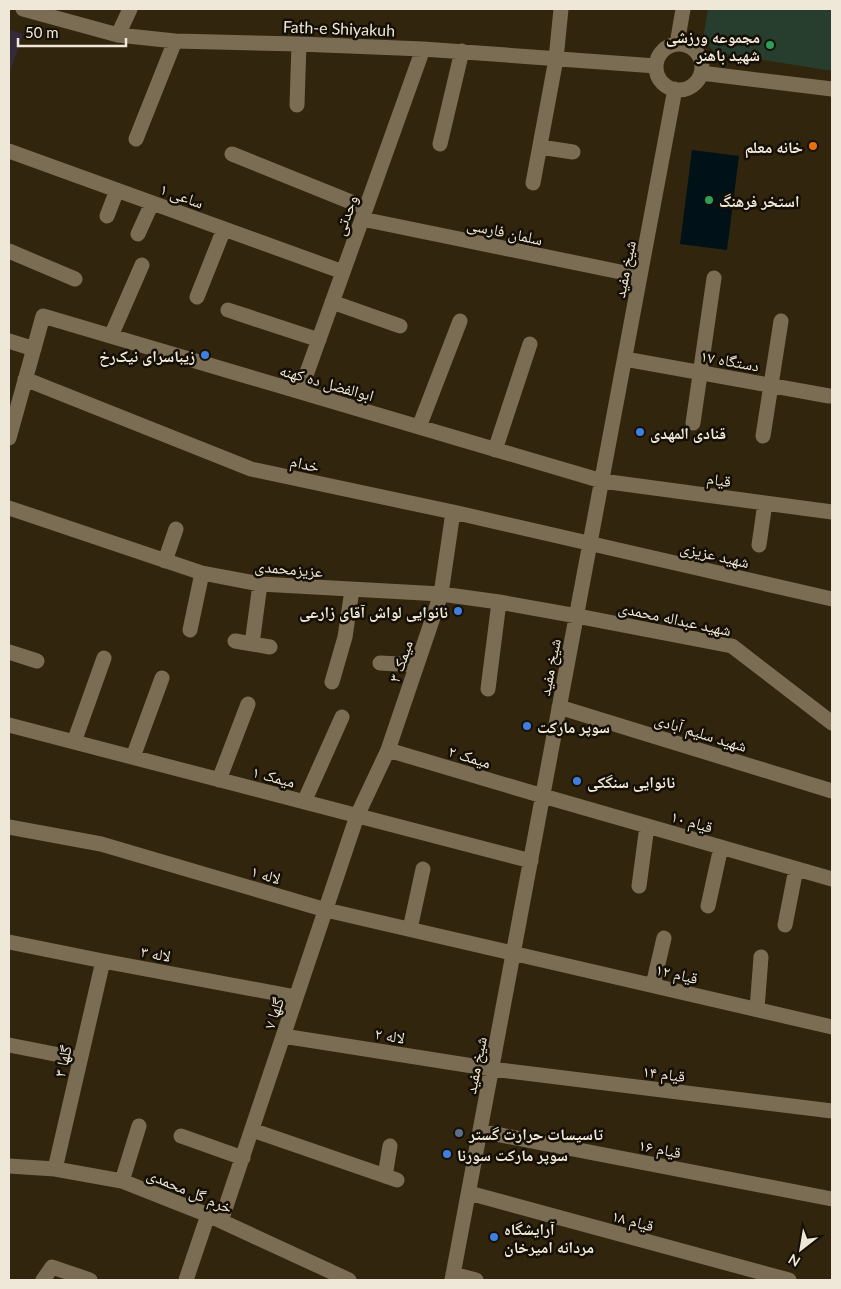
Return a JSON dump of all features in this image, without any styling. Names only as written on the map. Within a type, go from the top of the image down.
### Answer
[{"type":"street","name":"Fath-e Shiyakuh","points":[[23,9],[44,11],[118,35],[175,41],[423,49],[656,66]]},
{"type":"street","points":[[118,35],[130,9]]},
{"type":"street","points":[[533,183],[556,58],[561,9]]},
{"type":"street","points":[[677,44],[684,9]]},
{"type":"street","points":[[136,139],[175,41]]},
{"type":"street","points":[[297,105],[298,44]]},
{"type":"street","points":[[677,44],[684,45],[697,52],[702,66],[696,83],[686,89],[669,87],[659,78],[656,66],[665,49],[677,44]]},
{"type":"street","name":"وحدتی","points":[[300,392],[423,49]]},
{"type":"street","points":[[440,144],[462,52]]},
{"type":"street","points":[[701,73],[832,89]]},
{"type":"street","name":"شیخ مفید","points":[[453,1277],[675,89]]},
{"type":"street","points":[[540,147],[573,152]]},
{"type":"street","name":"ساعی ۱","points":[[9,151],[343,272]]},
{"type":"street","name":"سلمان فارسی","points":[[232,154],[364,213],[640,276]]},
{"type":"street","points":[[107,216],[118,190]]},
{"type":"street","points":[[138,234],[152,203]]},
{"type":"street","points":[[197,297],[224,229]]},
{"type":"street","points":[[9,251],[75,279]]},
{"type":"street","points":[[111,336],[142,265]]},
{"type":"street","points":[[693,423],[714,278]]},
{"type":"street","points":[[332,302],[400,326]]},
{"type":"street","points":[[228,310],[319,340]]},
{"type":"street","name":"ابوالفضل ده کهنه","points":[[34,349],[43,316],[602,481]]},
{"type":"street","points":[[419,427],[460,321]]},
{"type":"street","points":[[764,436],[781,321]]},
{"type":"street","points":[[9,341],[34,349],[25,379],[14,399],[9,438]]},
{"type":"street","points":[[496,450],[530,344]]},
{"type":"street","name":"۱۷ دستگاه","points":[[625,359],[829,396]]},
{"type":"street","name":"خدام","points":[[25,379],[251,469],[590,543]]},
{"type":"street","name":"قیام","points":[[602,481],[832,512]]},
{"type":"street","points":[[759,546],[765,503]]},
{"type":"street","name":"عزیزمحمدی","points":[[9,508],[202,573],[260,584],[441,594],[577,616]]},
{"type":"street","name":"میمک ۳","points":[[357,816],[388,750],[441,594],[453,512]]},
{"type":"street","points":[[165,561],[176,529]]},
{"type":"street","name":"شهید عزیزی","points":[[590,543],[832,599]]},
{"type":"street","points":[[190,630],[202,573]]},
{"type":"street","points":[[252,644],[260,584]]},
{"type":"street","points":[[332,682],[345,637],[352,590]]},
{"type":"street","points":[[488,689],[499,602]]},
{"type":"street","name":"شهید عبداله محمدی","points":[[577,616],[732,646],[832,723]]},
{"type":"street","points":[[235,642],[270,647]]},
{"type":"street","points":[[9,652],[37,660]]},
{"type":"street","points":[[74,742],[104,658]]},
{"type":"street","points":[[380,663],[417,665]]},
{"type":"street","points":[[133,757],[162,678]]},
{"type":"street","points":[[219,780],[248,704]]},
{"type":"street","name":"شهید سلیم آبادی","points":[[560,707],[832,791]]},
{"type":"street","points":[[304,802],[342,717]]},
{"type":"street","name":"میمک ۱","points":[[9,725],[531,861]]},
{"type":"street","name":"میمک ۲","points":[[388,750],[543,796]]},
{"type":"street","name":"قیام ۱۰","points":[[543,796],[832,879]]},
{"type":"street","name":"گلها ۷","points":[[186,1280],[243,1158],[357,816]]},
{"type":"street","points":[[638,886],[647,826]]},
{"type":"street","name":"لاله ۱","points":[[9,827],[101,844],[326,910],[513,953]]},
{"type":"street","points":[[708,906],[721,847]]},
{"type":"street","points":[[410,929],[423,869]]},
{"type":"street","points":[[785,925],[796,869]]},
{"type":"street","points":[[653,986],[664,938]]},
{"type":"street","name":"لاله ۳","points":[[9,942],[296,997]]},
{"type":"street","name":"قیام ۱۲","points":[[513,953],[832,1027]]},
{"type":"street","points":[[757,1010],[761,958]]},
{"type":"street","name":"گلها ۳","points":[[55,1169],[103,961]]},
{"type":"street","name":"لاله ۲","points":[[283,1036],[492,1069]]},
{"type":"street","points":[[9,1046],[80,1059]]},
{"type":"street","name":"قیام ۱۴","points":[[492,1069],[832,1111]]},
{"type":"street","points":[[122,1181],[139,1126]]},
{"type":"street","points":[[252,1130],[391,1178],[390,1146]]},
{"type":"street","name":"قیام ۱۶","points":[[480,1131],[832,1199]]},
{"type":"street","points":[[181,1136],[243,1158]]},
{"type":"street","name":"خرم گل محمدی","points":[[9,1166],[55,1169],[122,1181],[215,1218],[349,1280]]},
{"type":"street","name":"قیام ۱۸","points":[[469,1194],[788,1280]]},
{"type":"street","points":[[43,1280],[52,1267],[90,1280]]},
{"type":"street","points":[[453,1277],[476,1280]]},
{"type":"shaded area","points":[[9,29],[23,34],[9,75]]},
{"type":"shaded area","name":"استخر فرهنگ","points":[[692,150],[739,156],[727,250],[680,244]]},
{"type":"green space","name":"مجموعه ورزشی شهید باهنر","points":[[708,9],[832,9],[832,71],[714,52],[703,39]]},
{"type":"place","name":"مجموعه ورزشی شهید باهنر","points":[[770,45]]},
{"type":"place","name":"خانه معلم","points":[[813,146]]},
{"type":"place","name":"استخر فرهنگ","points":[[709,200]]},
{"type":"place","name":"زیباسرای نیک‌رخ","points":[[205,355]]},
{"type":"place","name":"قنادی المهدی","points":[[640,432]]},
{"type":"place","name":"نانوایی لواش آقای زارعی","points":[[458,611]]},
{"type":"place","name":"سوپر مارکت","points":[[527,726]]},
{"type":"place","name":"نانوایی سنگکی","points":[[577,781]]},
{"type":"place","name":"تاسيسات حرارت گستر","points":[[459,1133]]},
{"type":"place","name":"سوپر مارکت سورنا","points":[[447,1154]]},
{"type":"place","name":"آرایشگاه مردانه امیرخان","points":[[494,1237]]}]
